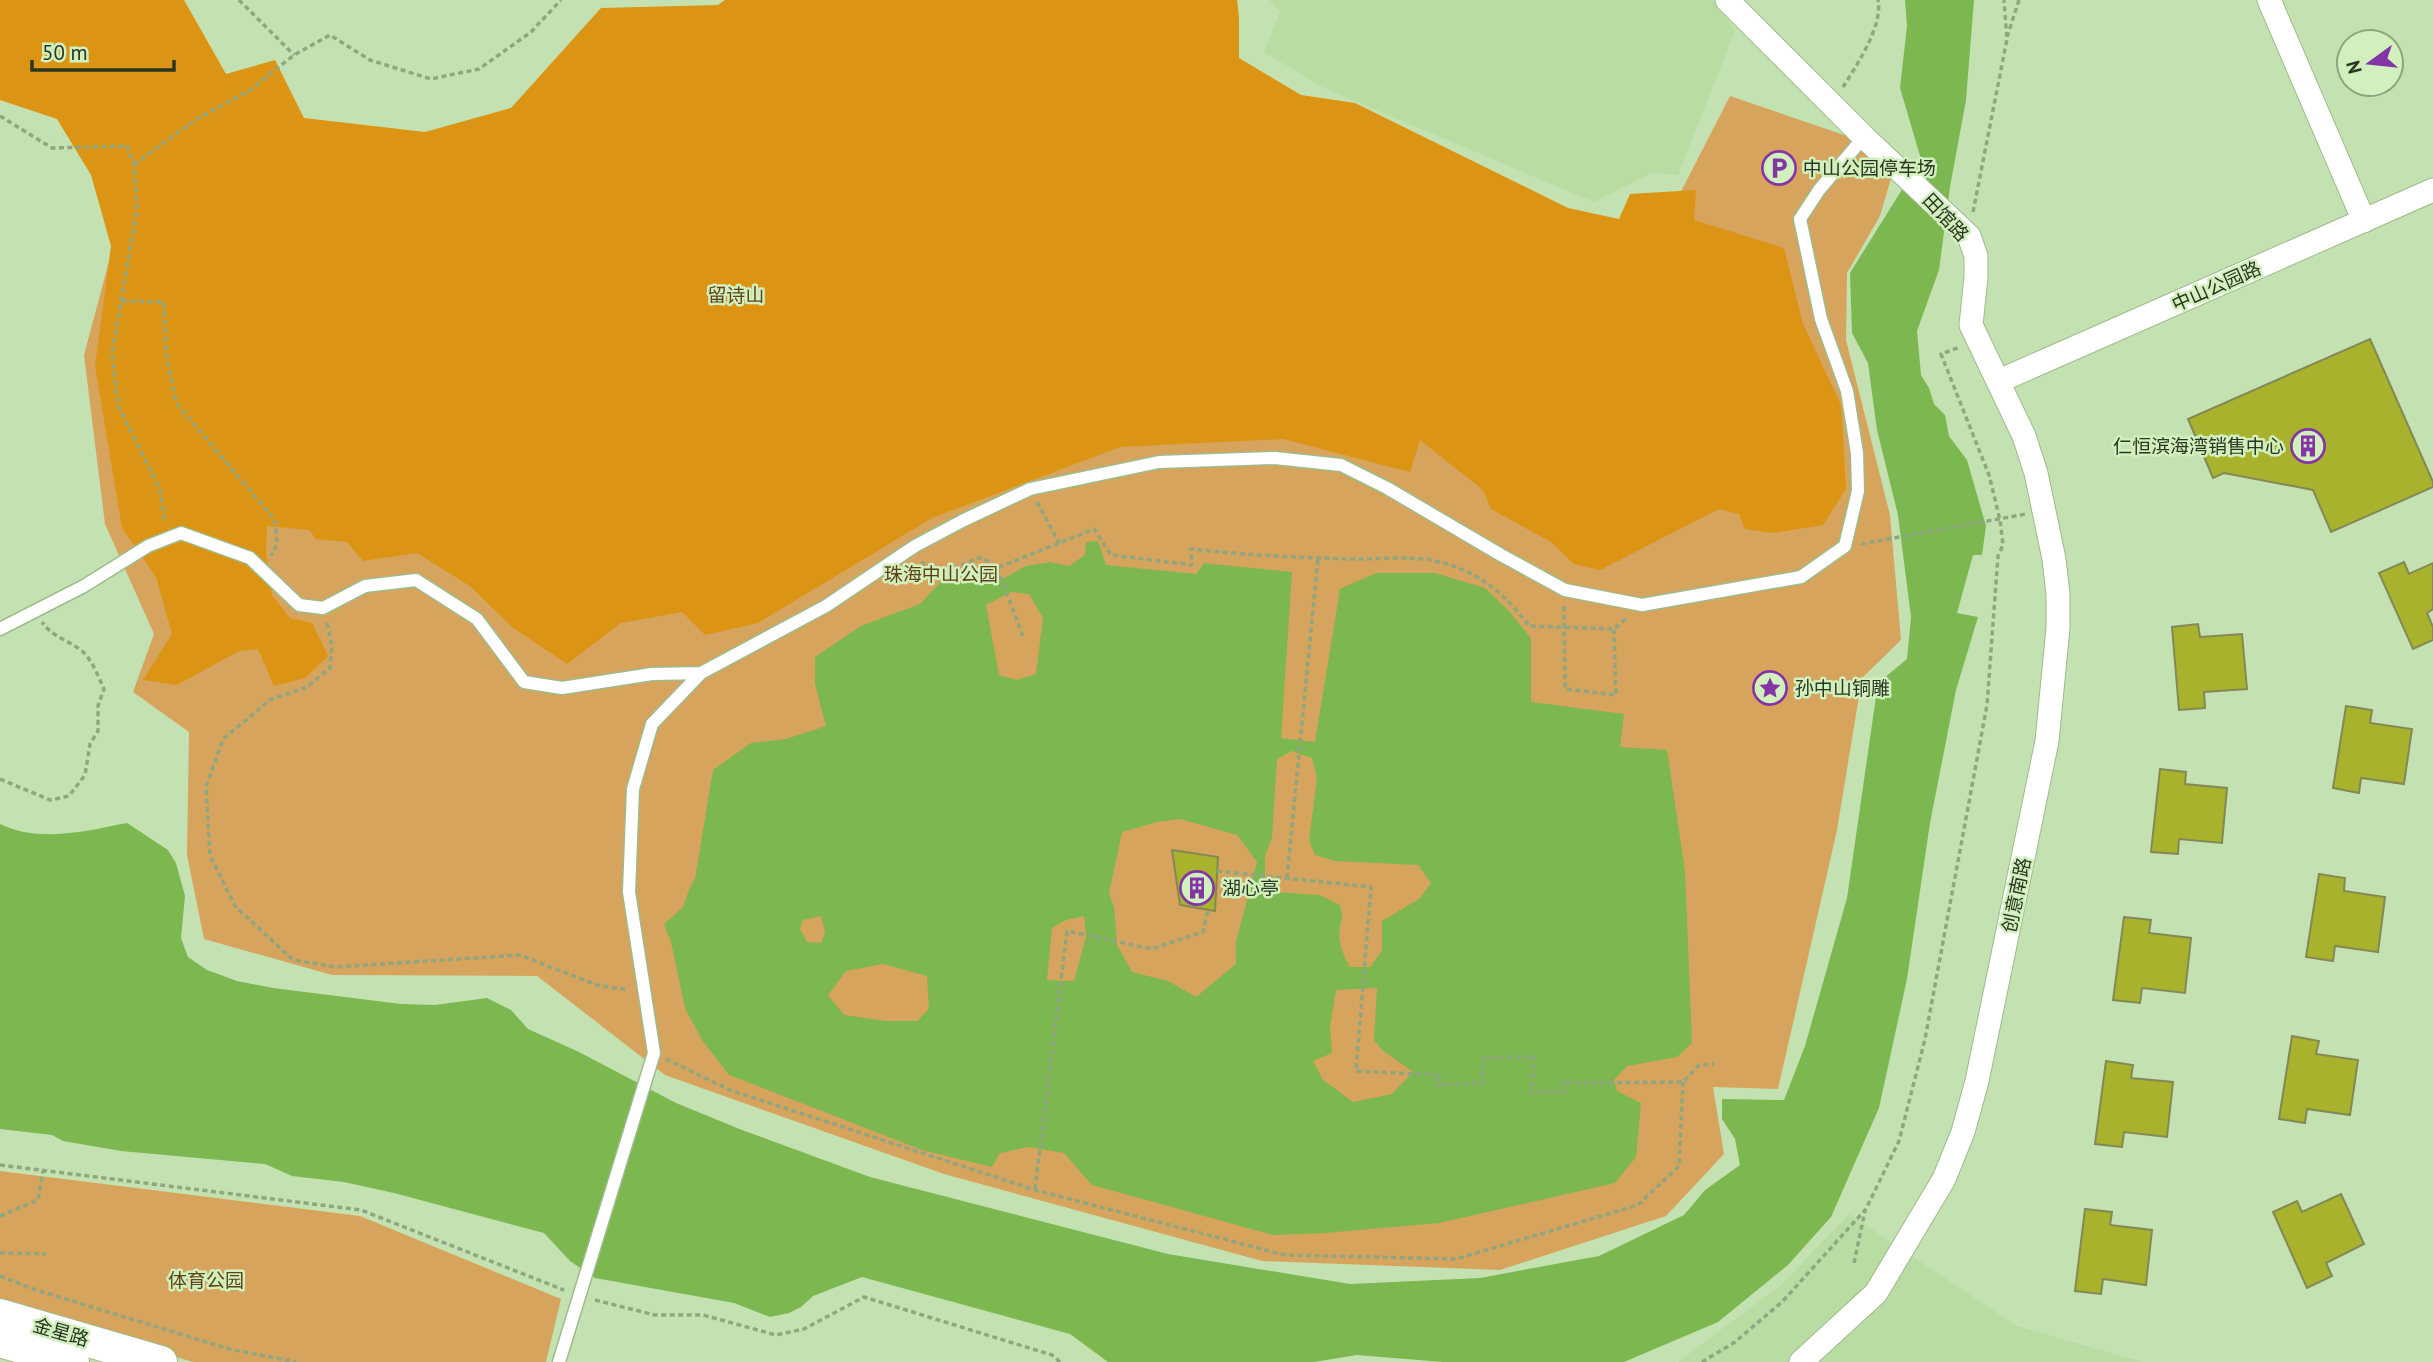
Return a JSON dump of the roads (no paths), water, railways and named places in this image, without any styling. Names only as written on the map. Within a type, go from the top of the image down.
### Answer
[{"type":"street","name":"田馆路","points":[[1727,0],[1864,137],[1969,236],[1976,256],[1971,325],[1999,381]]},
{"type":"street","points":[[2269,0],[2364,221]]},
{"type":"street","name":"中山公园路","points":[[1999,381],[2433,190]]},
{"type":"street","name":"创意南路","points":[[1801,1362],[1876,1293],[1944,1179],[1963,1132],[1978,1081],[2047,741],[2058,628],[2054,559],[2036,473],[2024,436],[1999,381]]},
{"type":"street","name":"金星路","points":[[0,1315],[161,1362]]},
{"type":"street","name":"金星路","points":[[0,1341],[73,1362]]},
{"type":"lane","points":[[559,1362],[654,1053],[629,892],[633,789],[652,724],[701,673],[826,606],[915,546],[1030,489],[1159,463],[1275,458],[1341,465],[1387,488],[1565,590],[1642,605],[1801,577],[1845,546],[1858,491],[1857,453],[1847,391],[1821,319],[1800,219],[1819,190],[1864,137]]},
{"type":"lane","points":[[0,629],[84,586],[148,546],[181,533],[250,558],[299,606],[323,608],[365,586],[416,580],[477,619],[524,682],[562,688],[652,674],[701,673]]},
{"type":"place","name":"中山公园停车场","points":[[1779,168]]},
{"type":"place","name":"仁恒滨海湾销售中心","points":[[2308,446]]},
{"type":"place","name":"孙中山铜雕","points":[[1770,688]]},
{"type":"place","name":"湖心亭","points":[[1197,888]]},
{"type":"park label","name":"留诗山","points":[[736,295]]},
{"type":"park label","name":"珠海中山公园","points":[[941,574]]},
{"type":"park label","name":"体育公园","points":[[206,1280]]}]
